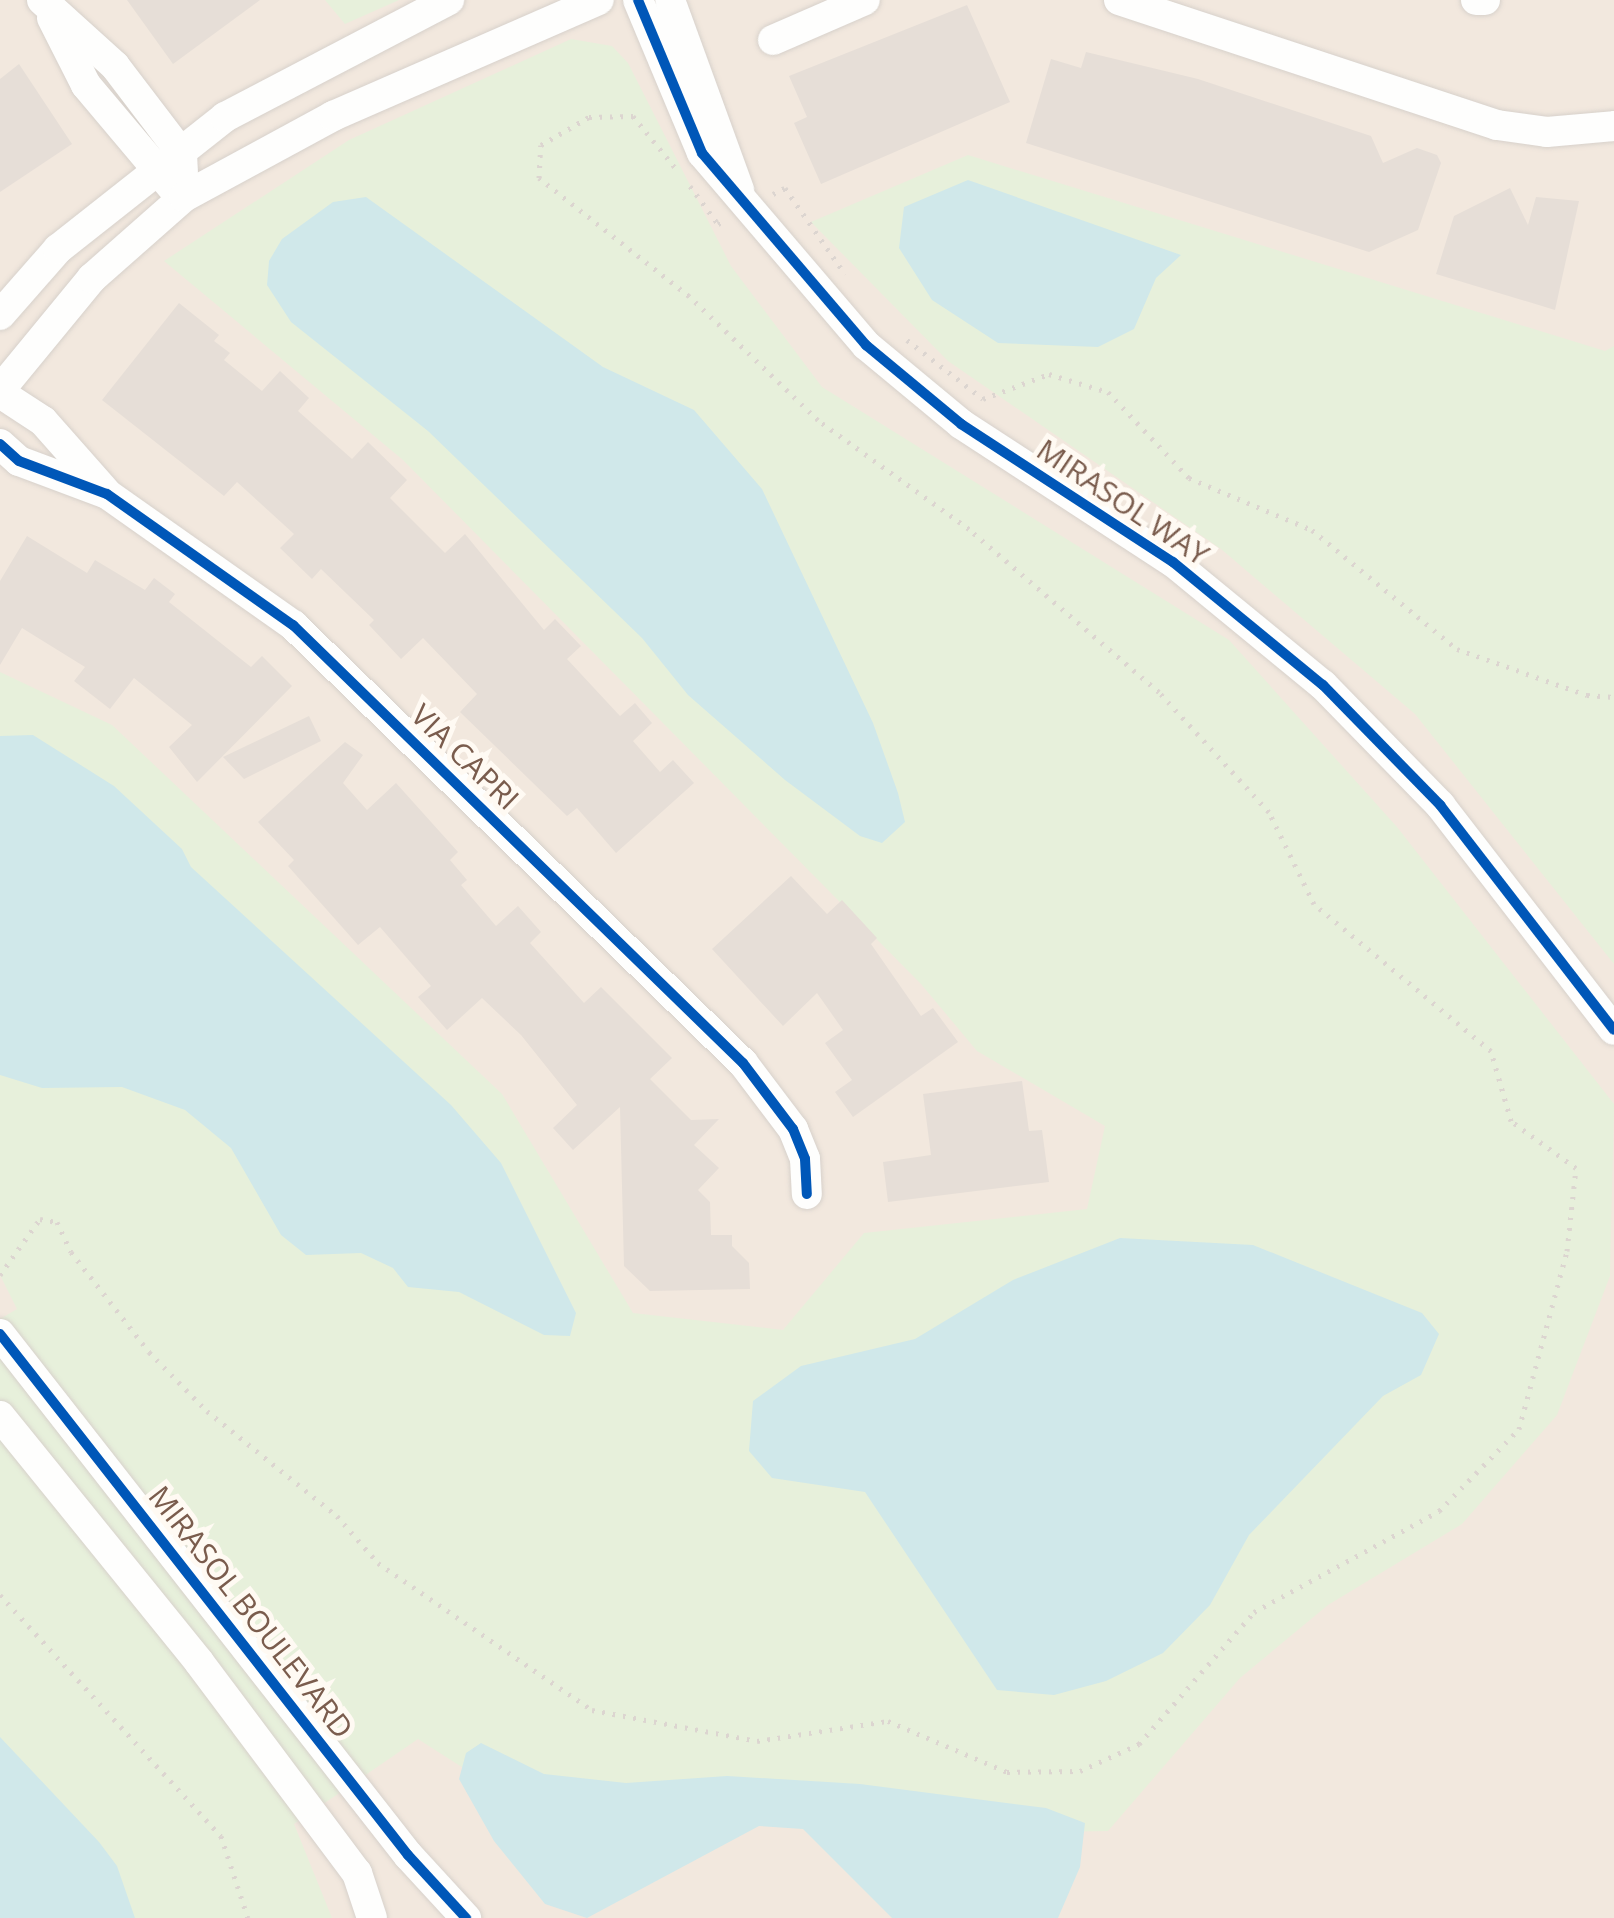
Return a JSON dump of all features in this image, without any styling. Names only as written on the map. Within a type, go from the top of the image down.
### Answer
[{"type":"street","points":[[0,315],[58,249],[226,117],[449,0]]},
{"type":"street","points":[[0,391],[82,290],[184,197],[332,116],[600,0]]},
{"type":"street","name":"MIRASOL WAY","points":[[638,0],[702,154],[745,200],[824,300],[912,386],[1172,562],[1324,685],[1440,805],[1614,1030]]},
{"type":"street","name":"MIRASOL WAY","points":[[670,0],[745,200]]},
{"type":"street","points":[[774,40],[865,0]]},
{"type":"street","points":[[1120,0],[1496,125],[1546,132],[1614,126]]},
{"type":"street","points":[[1476,0],[1485,0]]},
{"type":"street","points":[[43,1],[115,66],[182,154],[184,197]]},
{"type":"street","points":[[43,1],[86,85],[156,174],[184,197]]},
{"type":"street","name":"VIA CAPRI","points":[[0,391],[42,421],[107,494],[293,625],[743,1064],[793,1129],[805,1159],[807,1194]]},
{"type":"street","name":"VIA CAPRI","points":[[0,444],[18,461],[107,494]]},
{"type":"street","name":"MIRASOL BOULEVARD","points":[[0,1334],[456,1912]]},
{"type":"street","points":[[0,1416],[200,1662],[357,1873],[372,1918]]},
{"type":"path","points":[[0,1275],[40,1220],[57,1222],[72,1252],[149,1352],[207,1410],[337,1516],[378,1563],[592,1710],[757,1742],[888,1721],[1006,1772],[1080,1771],[1139,1744],[1254,1612],[1439,1511],[1519,1429],[1567,1251],[1576,1168],[1511,1121],[1490,1051],[1314,904],[1268,812],[1159,692],[969,529],[818,420],[689,296],[539,178],[542,146],[589,118],[634,116],[718,224],[745,200],[785,188],[849,280]]},
{"type":"path","points":[[898,332],[982,399],[1050,374],[1108,392],[1189,478],[1312,530],[1457,649],[1587,694],[1614,697]]},
{"type":"path","points":[[0,1595],[220,1836],[248,1918]]},
{"type":"shaded area","points":[[0,0],[1614,0],[1614,1918],[0,1918]]},
{"type":"green space","points":[[325,0],[399,0],[345,24]]},
{"type":"green space","points":[[571,39],[612,46],[628,63],[731,266],[822,387],[1229,640],[1397,827],[1614,1104],[1610,1276],[1557,1415],[1462,1524],[1328,1605],[1240,1678],[1108,1831],[996,1833],[507,1796],[418,1739],[294,1824],[332,1918],[0,1918],[0,1319],[17,1309],[0,1275],[0,672],[112,725],[502,1094],[633,1313],[783,1330],[864,1233],[1087,1209],[1105,1126],[977,1051],[921,984],[403,460],[164,261],[349,140]]},
{"type":"green space","points":[[968,155],[1605,351],[1614,346],[1614,964],[1415,714],[1221,549],[948,361],[811,222]]},
{"type":"water","points":[[968,180],[1181,255],[1156,278],[1134,329],[1098,347],[998,343],[932,300],[899,248],[904,207]]},
{"type":"water","points":[[366,197],[603,367],[694,410],[762,489],[873,723],[898,793],[905,822],[882,843],[860,836],[785,780],[688,695],[642,638],[428,431],[291,322],[267,285],[269,261],[282,239],[333,202]]},
{"type":"water","points":[[33,735],[114,786],[182,849],[191,867],[451,1105],[501,1163],[576,1313],[570,1336],[544,1335],[459,1292],[408,1287],[393,1268],[361,1253],[306,1255],[281,1235],[231,1148],[185,1110],[122,1087],[42,1088],[0,1075],[0,736]]},
{"type":"water","points":[[1120,1238],[1253,1245],[1422,1313],[1439,1334],[1421,1375],[1383,1396],[1249,1535],[1210,1605],[1163,1653],[1106,1681],[1054,1695],[997,1690],[865,1492],[772,1478],[749,1451],[753,1401],[801,1366],[915,1339],[1013,1280]]},
{"type":"water","points":[[0,1737],[117,1866],[135,1918],[0,1918]]},
{"type":"water","points":[[481,1743],[544,1774],[626,1783],[727,1776],[860,1784],[1046,1808],[1085,1823],[1080,1867],[1058,1918],[892,1918],[803,1829],[759,1826],[587,1918],[545,1904],[494,1841],[459,1779],[466,1753]]},
{"type":"building","points":[[127,0],[260,0],[173,64]]},
{"type":"building","points":[[967,5],[1010,102],[821,184],[794,123],[807,117],[789,76]]},
{"type":"building","points":[[1086,52],[1198,79],[1371,136],[1383,163],[1417,148],[1437,155],[1441,163],[1418,230],[1369,252],[1026,143],[1051,59],[1081,68]]},
{"type":"building","points":[[19,64],[72,144],[0,192],[0,79]]},
{"type":"building","points":[[1510,188],[1528,225],[1536,197],[1579,201],[1555,310],[1436,274],[1454,216]]},
{"type":"building","points":[[179,303],[219,335],[214,341],[230,353],[224,360],[262,391],[280,371],[309,398],[298,411],[352,459],[368,442],[407,480],[390,498],[445,553],[465,534],[544,630],[555,619],[581,646],[567,659],[620,716],[635,703],[652,723],[633,741],[660,772],[673,760],[694,783],[616,853],[577,808],[567,816],[460,712],[477,694],[423,638],[401,659],[369,625],[374,620],[321,569],[312,579],[280,548],[294,534],[237,482],[224,496],[102,400]]},
{"type":"building","points":[[27,536],[87,573],[95,560],[145,590],[154,578],[175,594],[169,602],[251,667],[262,656],[292,686],[197,782],[169,747],[192,725],[134,678],[110,709],[74,681],[85,667],[22,628],[0,665],[0,581]]},
{"type":"building","points":[[309,716],[321,741],[244,779],[223,757]]},
{"type":"building","points":[[345,742],[363,755],[343,783],[367,810],[396,783],[458,852],[450,860],[467,880],[461,885],[496,926],[518,906],[541,932],[530,943],[584,1003],[601,987],[672,1058],[650,1079],[691,1120],[719,1119],[694,1145],[719,1168],[698,1190],[710,1202],[711,1235],[732,1235],[732,1246],[749,1263],[750,1289],[650,1291],[624,1266],[620,1107],[573,1150],[553,1128],[577,1105],[521,1035],[482,998],[447,1030],[418,997],[431,986],[380,927],[358,945],[288,866],[294,860],[258,822]]},
{"type":"building","points":[[791,876],[827,914],[842,900],[877,938],[871,944],[921,1016],[933,1008],[958,1042],[853,1117],[835,1092],[852,1080],[825,1043],[843,1030],[817,993],[783,1026],[712,949]]},
{"type":"building","points":[[1022,1081],[1029,1131],[1042,1130],[1049,1182],[888,1202],[883,1162],[931,1155],[923,1094]]},
{"type":"cycle path","points":[[638,0],[702,153],[866,345],[961,424],[1173,562],[1323,685],[1440,805],[1614,1030]]},
{"type":"cycle path","points":[[0,444],[19,461],[107,494],[293,625],[743,1063],[793,1129],[805,1159],[807,1194]]},
{"type":"cycle path","points":[[0,1334],[408,1855],[466,1918]]}]
